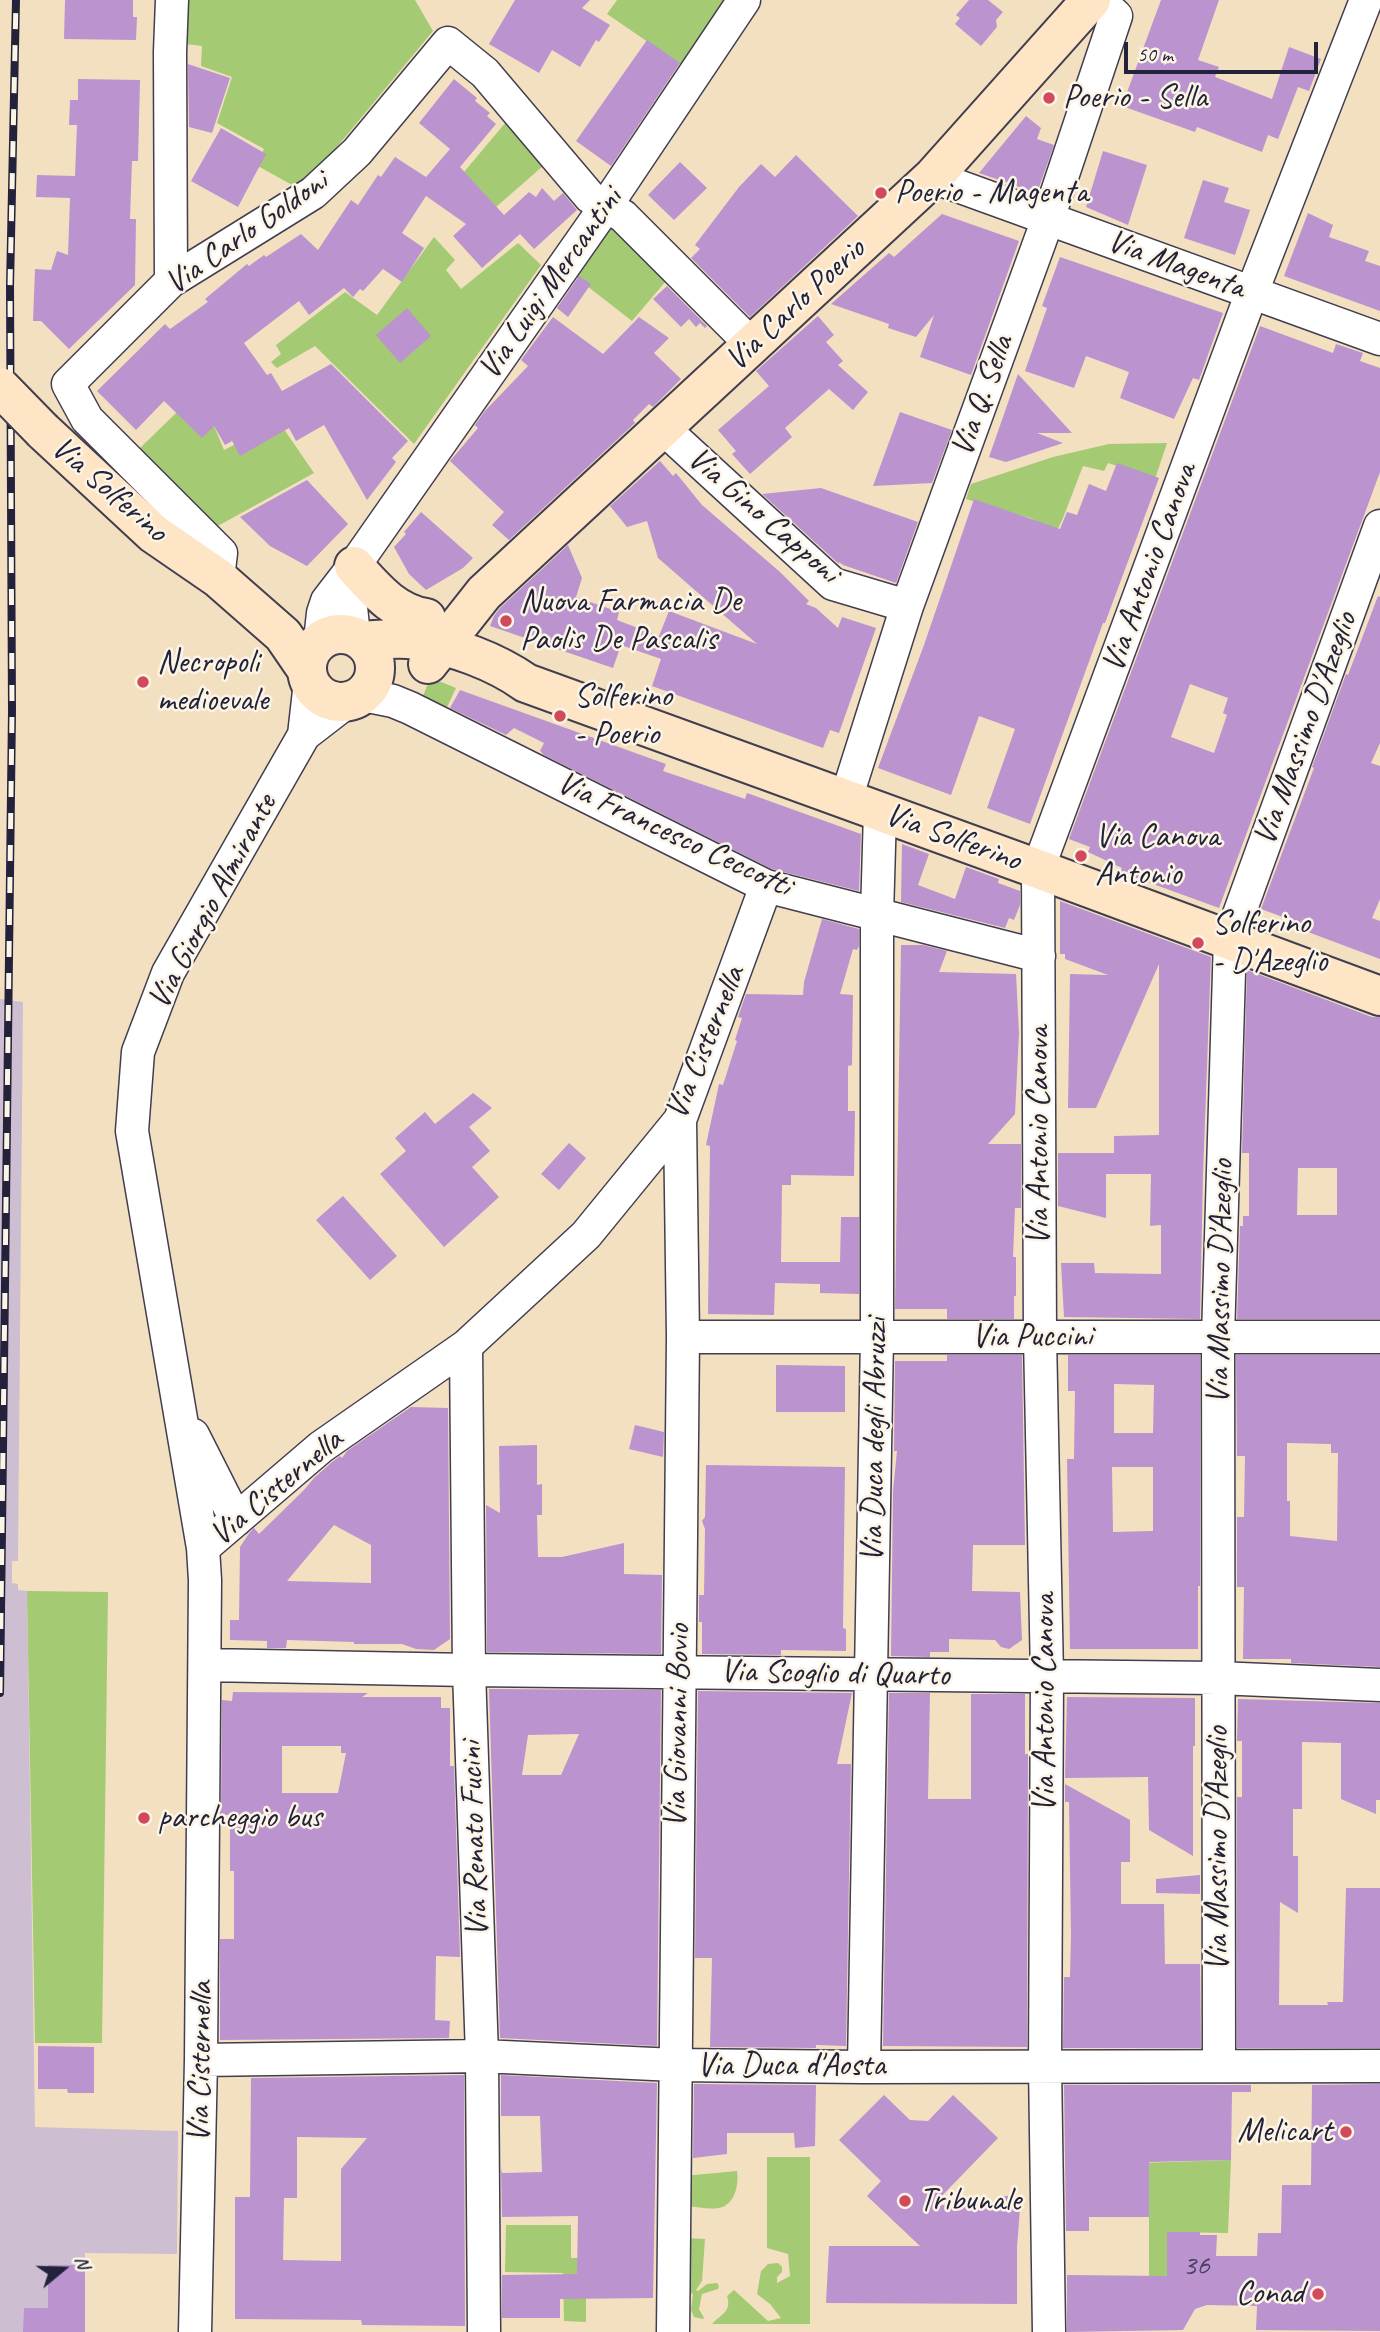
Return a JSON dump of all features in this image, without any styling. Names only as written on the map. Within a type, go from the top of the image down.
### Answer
[{"type":"street","points":[[172,0],[172,281]]},
{"type":"street","name":"Via Luigi Mercantini","points":[[344,662],[323,612],[327,601],[606,206],[744,0]]},
{"type":"street","name":"Via Carlo Poerio","points":[[344,662],[432,643],[933,177],[1091,0]]},
{"type":"street","name":"Via Q. Sella","points":[[863,806],[906,606],[1048,219],[1115,16],[1099,0]]},
{"type":"street","name":"Via Antonio Canova","points":[[1049,2332],[1045,2065],[1047,1676],[1040,1337],[1038,869],[1252,292],[1366,0]]},
{"type":"street","name":"Via Carlo Goldoni","points":[[222,581],[221,553],[87,419],[68,384],[172,281],[313,193],[357,152],[448,43],[485,73],[590,197],[606,206]]},
{"type":"street","name":"Via Magenta","points":[[933,177],[1380,339]]},
{"type":"street","points":[[606,206],[623,216],[753,346]]},
{"type":"street","name":"Via Solferino","points":[[0,387],[43,431],[154,534],[222,581],[283,635],[344,662]]},
{"type":"street","name":"Via Gino Capponi","points":[[664,429],[833,584],[906,606]]},
{"type":"street","name":"Via Massimo D'Azeglio","points":[[1219,2065],[1218,1337],[1230,939],[1380,526]]},
{"type":"street","name":"Via Solferino","points":[[354,566],[432,643],[492,684],[526,683],[1380,996]]},
{"type":"street","name":"Via Giorgio Almirante","points":[[203,1548],[132,1131],[138,1052],[168,973],[344,662]]},
{"type":"street","name":"Via Francesco Ceccotti","points":[[344,662],[393,701],[766,886],[1038,956]]},
{"type":"street","name":"Via Duca degli Abruzzi","points":[[863,806],[877,915],[877,1337],[864,2067]]},
{"type":"street","name":"Via Cisternella","points":[[194,2332],[201,2060],[205,1665],[203,1548],[321,1447],[466,1346],[586,1235],[680,1120],[766,886]]},
{"type":"street","name":"Via Giovanni Bovio","points":[[673,2332],[683,1337],[680,1120]]},
{"type":"street","name":"Via Puccini","points":[[683,1337],[1380,1337]]},
{"type":"street","name":"Via Renato Fucini","points":[[466,1346],[469,1670],[482,2056],[484,2332]]},
{"type":"street","name":"Via Giorgio Almirante","points":[[178,1405],[236,1520]]},
{"type":"street","name":"Via Scoglio di Quarto","points":[[205,1665],[1218,1678],[1380,1685]]},
{"type":"street","name":"Via Duca d'Aosta","points":[[201,2060],[482,2056],[676,2065],[1380,2066]]},
{"type":"shaded area","points":[[0,999],[23,1002],[18,1561],[12,1561],[12,1583],[18,1584],[18,1590],[27,1591],[35,2127],[178,2131],[177,2254],[85,2253],[85,2332],[0,2332]]},
{"type":"green space","points":[[187,0],[415,0],[433,31],[317,171],[294,186],[256,165],[264,149],[217,123],[232,77],[201,66],[202,46],[186,44]]},
{"type":"green space","points":[[617,0],[730,0],[686,68],[607,14]]},
{"type":"green space","points":[[506,122],[543,166],[496,207],[464,172]]},
{"type":"green space","points":[[610,225],[666,281],[632,321],[573,275]]},
{"type":"green space","points":[[434,237],[455,260],[446,270],[461,289],[518,243],[541,265],[414,444],[315,346],[277,368],[271,362],[281,354],[276,345],[345,292],[377,315]]},
{"type":"green space","points":[[236,355],[259,386],[214,426],[224,450],[279,422],[314,473],[216,527],[140,448]]},
{"type":"green space","points":[[1167,443],[1155,479],[1108,463],[1104,471],[1083,466],[1047,552],[1033,519],[966,499],[971,484],[1053,457],[1109,444]]},
{"type":"green space","points":[[434,679],[456,688],[447,707],[423,696]]},
{"type":"green space","points":[[27,1591],[108,1592],[102,2043],[35,2043]]},
{"type":"green space","points":[[767,2157],[810,2157],[810,2324],[712,2324],[727,2309],[727,2296],[734,2290],[768,2321],[781,2318],[770,2304],[757,2294],[761,2271],[768,2264],[778,2263],[782,2267],[777,2283],[790,2276],[788,2254],[767,2248]]},
{"type":"green space","points":[[1231,2160],[1228,2233],[1167,2232],[1167,2276],[1149,2276],[1149,2199],[1139,2163]]},
{"type":"green space","points":[[737,2171],[735,2194],[724,2206],[710,2209],[684,2206],[683,2176]]},
{"type":"green space","points":[[506,2225],[571,2225],[571,2258],[586,2258],[586,2322],[564,2321],[563,2273],[505,2272]]},
{"type":"green space","points":[[684,2238],[705,2239],[702,2281],[696,2290],[707,2284],[717,2283],[719,2286],[718,2289],[702,2294],[699,2309],[703,2319],[694,2317],[691,2310],[693,2294],[684,2291]]},
{"type":"building","points":[[65,0],[133,0],[133,17],[137,17],[136,40],[64,39]]},
{"type":"building","points":[[515,0],[590,0],[582,8],[610,25],[599,42],[596,40],[580,67],[552,50],[539,73],[489,44]]},
{"type":"building","points":[[969,0],[988,0],[1003,12],[996,20],[997,27],[981,46],[955,24],[960,18],[956,15]]},
{"type":"building","points":[[1161,0],[1219,0],[1198,60],[1219,67],[1215,77],[1272,99],[1289,47],[1321,59],[1309,91],[1298,87],[1278,139],[1268,135],[1262,152],[1197,127],[1195,132],[1122,106]]},
{"type":"building","points":[[647,40],[680,63],[611,166],[576,141]]},
{"type":"building","points":[[188,64],[230,78],[212,133],[189,127]]},
{"type":"building","points":[[78,79],[140,80],[138,161],[132,161],[130,219],[136,219],[135,285],[69,349],[41,321],[33,321],[35,269],[51,270],[57,251],[68,255],[70,198],[36,197],[37,175],[75,176],[77,125],[69,125],[70,100],[78,100]]},
{"type":"building","points":[[454,79],[477,98],[475,101],[490,113],[487,116],[496,124],[460,167],[504,215],[529,192],[536,197],[542,188],[554,201],[563,193],[577,210],[534,249],[520,234],[482,268],[453,236],[466,224],[426,196],[402,233],[424,248],[402,282],[383,269],[363,291],[360,289],[353,297],[344,288],[309,315],[299,301],[244,343],[267,375],[271,373],[282,391],[331,364],[408,441],[392,458],[396,462],[367,500],[324,425],[296,441],[289,428],[240,456],[232,441],[225,445],[214,426],[202,438],[164,401],[136,430],[97,391],[165,324],[170,329],[208,302],[205,299],[247,264],[249,266],[264,255],[266,257],[301,234],[318,250],[351,200],[358,205],[378,175],[381,177],[395,157],[426,177],[450,149],[419,123]]},
{"type":"building","points":[[1026,116],[1041,128],[1037,139],[1054,145],[1037,193],[979,173]]},
{"type":"building","points":[[221,128],[266,154],[238,207],[191,181]]},
{"type":"building","points":[[1103,151],[1147,165],[1128,225],[1086,207]]},
{"type":"building","points":[[796,155],[858,216],[750,317],[691,258],[700,249],[695,245],[739,187],[761,164],[775,177]]},
{"type":"building","points":[[680,162],[707,188],[674,220],[648,195]]},
{"type":"building","points":[[1203,180],[1229,188],[1224,202],[1250,210],[1235,255],[1184,238]]},
{"type":"building","points":[[1308,213],[1333,225],[1329,237],[1369,251],[1365,261],[1380,266],[1380,311],[1284,276]]},
{"type":"building","points":[[942,214],[1019,241],[971,375],[920,357],[934,315],[916,337],[888,328],[889,324],[831,304],[889,253],[894,257]]},
{"type":"building","points":[[1060,257],[1223,313],[1199,380],[1193,378],[1174,419],[1120,398],[1129,372],[1086,356],[1074,388],[1025,371],[1047,308],[1042,306]]},
{"type":"building","points":[[579,276],[591,284],[568,317],[557,308]]},
{"type":"building","points":[[667,286],[707,326],[705,328],[700,323],[696,327],[689,319],[681,327],[653,299]]},
{"type":"building","points":[[407,308],[431,336],[400,363],[376,335]]},
{"type":"building","points":[[818,316],[834,335],[826,342],[843,361],[838,365],[868,392],[853,410],[829,389],[785,428],[792,437],[750,474],[732,454],[736,451],[718,430],[769,386],[756,371]]},
{"type":"building","points":[[553,317],[603,354],[639,317],[669,338],[654,353],[681,379],[653,407],[649,404],[633,420],[635,423],[509,540],[492,525],[504,512],[450,461],[478,428],[475,425],[484,412],[528,366],[521,360]]},
{"type":"building","points":[[1260,326],[1333,353],[1336,344],[1363,353],[1360,361],[1380,368],[1380,472],[1219,908],[1120,872],[1122,868],[1088,852],[1090,847],[1069,839]],"holes":[[[1190,684],[1228,698],[1223,713],[1227,715],[1214,753],[1171,737]]]},
{"type":"building","points":[[1018,374],[1072,433],[1037,433],[1063,443],[1006,462],[989,457]]},
{"type":"building","points":[[900,412],[952,430],[932,483],[873,486]]},
{"type":"building","points":[[660,461],[673,476],[676,473],[702,505],[780,572],[809,601],[806,604],[816,608],[838,628],[842,617],[876,628],[839,733],[830,730],[823,748],[652,686],[661,659],[621,645],[613,668],[490,626],[500,608],[568,545],[582,578],[576,597],[619,612],[617,620],[659,636],[669,611],[757,644],[658,558],[647,521],[627,527],[610,506]]},
{"type":"building","points":[[1117,463],[1159,478],[1030,824],[987,808],[1015,729],[979,716],[951,795],[878,768],[974,499],[1060,529],[1067,512],[1077,515],[1089,484],[1106,491]]},
{"type":"building","points":[[307,480],[348,524],[307,566],[270,546],[240,517]]},
{"type":"building","points":[[821,488],[918,522],[896,583],[839,564],[762,494]]},
{"type":"building","points":[[421,512],[473,558],[463,568],[426,590],[409,574],[394,547]]},
{"type":"building","points":[[1378,596],[1380,743],[1371,763],[1380,766],[1380,899],[1372,918],[1380,921],[1380,959],[1300,929],[1302,924],[1261,909],[1346,674],[1348,675]]},
{"type":"building","points":[[460,690],[666,764],[663,771],[745,799],[747,793],[861,834],[859,891],[772,869],[544,755],[540,751],[544,743],[514,728],[506,735],[450,708]]},
{"type":"building","points":[[902,844],[929,854],[918,885],[955,899],[966,867],[999,879],[998,883],[1020,891],[1020,905],[1014,920],[1009,918],[1005,928],[901,902]]},
{"type":"building","points":[[1060,901],[1211,957],[1200,1319],[1064,1317],[1061,1263],[1094,1263],[1095,1273],[1161,1274],[1161,1225],[1150,1226],[1151,1174],[1106,1174],[1106,1218],[1058,1206],[1058,1153],[1114,1153],[1114,1136],[1159,1135],[1159,964],[1096,1108],[1068,1108],[1070,974],[1108,975],[1065,959],[1065,954],[1060,954]]},
{"type":"building","points":[[822,919],[859,929],[859,946],[857,950],[853,949],[840,994],[853,995],[848,1111],[855,1111],[854,1176],[791,1175],[791,1185],[782,1185],[781,1262],[840,1262],[841,1217],[859,1217],[859,1294],[820,1293],[820,1284],[775,1283],[774,1315],[708,1314],[710,1146],[706,1145],[719,1084],[723,1085],[737,1041],[735,1040],[742,1018],[738,1017],[746,994],[803,995],[804,982]]},
{"type":"building","points":[[901,945],[923,945],[947,951],[939,972],[1016,974],[1019,1033],[1015,1114],[988,1144],[1021,1144],[1021,1208],[1015,1208],[1013,1257],[1016,1257],[1014,1319],[947,1319],[947,1309],[895,1309]]},
{"type":"building","points":[[1247,970],[1372,1017],[1380,1017],[1380,1319],[1237,1319],[1240,1226],[1243,1226],[1243,1216],[1249,1216],[1249,1153],[1242,1153]],"holes":[[[1298,1168],[1337,1168],[1337,1215],[1297,1215]]]},
{"type":"building","points":[[473,1093],[492,1108],[469,1127],[490,1151],[472,1167],[499,1197],[444,1247],[380,1174],[406,1151],[395,1138],[425,1112],[435,1124]]},
{"type":"building","points":[[569,1143],[586,1158],[559,1190],[541,1174]]},
{"type":"building","points":[[343,1196],[397,1256],[370,1280],[316,1220]]},
{"type":"building","points":[[947,1355],[1022,1355],[1025,1545],[973,1545],[972,1591],[1020,1592],[1022,1640],[1009,1649],[1001,1647],[995,1640],[949,1639],[949,1652],[930,1652],[930,1657],[891,1656],[893,1491],[897,1451],[894,1451],[895,1361],[947,1361]]},
{"type":"building","points":[[1068,1355],[1200,1355],[1198,1649],[1070,1649],[1067,1459],[1074,1459],[1075,1391],[1068,1391]],"holes":[[[1114,1384],[1154,1385],[1153,1433],[1114,1433]],[[1112,1467],[1153,1467],[1153,1531],[1113,1532]]]},
{"type":"building","points":[[1236,1355],[1380,1355],[1380,1667],[1291,1663],[1291,1659],[1243,1659],[1244,1587],[1237,1587],[1237,1517],[1244,1517],[1245,1456],[1237,1456]],"holes":[[[1287,1443],[1331,1444],[1331,1453],[1338,1453],[1337,1541],[1290,1536]]]},
{"type":"building","points":[[776,1365],[845,1366],[845,1412],[776,1412]]},
{"type":"building","points":[[411,1407],[448,1408],[450,1639],[434,1650],[416,1649],[402,1644],[287,1640],[286,1648],[267,1648],[267,1641],[230,1640],[230,1620],[239,1620],[240,1547],[254,1528],[259,1534],[314,1478],[340,1456],[342,1458],[347,1451]],"holes":[[[334,1525],[371,1545],[371,1583],[287,1581]]]},
{"type":"building","points":[[635,1425],[664,1432],[663,1457],[629,1449]]},
{"type":"building","points":[[537,1445],[537,1485],[542,1484],[542,1515],[537,1515],[538,1557],[562,1557],[624,1543],[624,1574],[662,1575],[661,1654],[487,1652],[486,1505],[500,1513],[499,1446]]},
{"type":"building","points":[[706,1465],[845,1467],[843,1628],[846,1629],[846,1651],[781,1650],[781,1655],[702,1654],[699,1595],[704,1595],[705,1529],[702,1521],[705,1517]]},
{"type":"building","points":[[489,1689],[661,1690],[657,2046],[500,2038]],"holes":[[[579,1734],[561,1775],[522,1775],[528,1735]]]},
{"type":"building","points":[[698,1691],[852,1693],[837,1764],[851,1764],[846,2046],[710,2047],[712,1958],[695,1958]]},
{"type":"building","points":[[233,1692],[368,1693],[362,1697],[441,1697],[441,1708],[450,1708],[450,1766],[454,1766],[460,1957],[436,1956],[435,2020],[450,2021],[449,2038],[220,2040],[220,1939],[234,1939],[234,1871],[230,1871],[230,1815],[221,1815],[222,1700],[232,1701]],"holes":[[[282,1746],[341,1746],[341,1753],[346,1753],[338,1793],[282,1793]]]},
{"type":"building","points":[[889,1693],[930,1693],[928,1799],[971,1799],[971,1694],[1025,1694],[1025,1754],[1028,1754],[1027,2047],[883,2046]]},
{"type":"building","points":[[1067,1697],[1195,1698],[1193,1856],[1149,1830],[1148,1777],[1065,1778]]},
{"type":"building","points":[[1238,1699],[1380,1703],[1380,1800],[1376,1800],[1376,1814],[1341,1799],[1341,1743],[1302,1742],[1302,1809],[1293,1809],[1293,1856],[1298,1856],[1298,1913],[1280,1902],[1279,2005],[1328,2005],[1327,2002],[1343,2002],[1346,1888],[1380,1888],[1380,2048],[1237,2048],[1237,1797],[1242,1797],[1242,1741],[1237,1741]]},
{"type":"building","points":[[1065,1784],[1130,1820],[1130,1862],[1121,1862],[1121,1904],[1164,1904],[1165,1964],[1200,1964],[1201,2048],[1063,2048],[1064,1977],[1070,1977],[1071,1935],[1069,1802],[1065,1802]]},
{"type":"building","points":[[1200,1875],[1200,1894],[1156,1893],[1156,1879]]},
{"type":"building","points":[[38,2046],[94,2047],[94,2093],[38,2089]]},
{"type":"building","points":[[464,2075],[465,2326],[362,2325],[361,2320],[235,2319],[235,2197],[250,2197],[251,2078]],"holes":[[[297,2137],[367,2138],[341,2169],[341,2261],[283,2260],[284,2198],[297,2198]]]},
{"type":"building","points":[[501,2075],[657,2083],[653,2298],[560,2299],[560,2318],[502,2318],[502,2275],[577,2274],[578,2216],[502,2217],[501,2168],[502,2173],[542,2172],[540,2116],[501,2116]]},
{"type":"building","points":[[694,2084],[816,2085],[815,2146],[795,2148],[794,2133],[727,2133],[727,2154],[693,2158]]},
{"type":"building","points":[[1380,2084],[1380,2331],[1256,2330],[1257,2306],[1207,2305],[1195,2309],[1183,2330],[1067,2332],[1067,2275],[1167,2276],[1167,2232],[1217,2235],[1216,2256],[1257,2256],[1258,2233],[1281,2233],[1282,2185],[1311,2185],[1312,2085]]},
{"type":"building","points":[[1064,2085],[1251,2085],[1251,2092],[1232,2092],[1231,2160],[1149,2162],[1149,2217],[1089,2217],[1089,2231],[1066,2231]]},
{"type":"building","name":"Tribunale","points":[[884,2095],[910,2120],[928,2121],[953,2095],[998,2138],[933,2205],[998,2206],[999,2196],[1021,2196],[1017,2247],[1017,2304],[826,2303],[829,2246],[920,2246],[867,2196],[881,2181],[839,2140]]},
{"type":"building","points":[[48,2265],[85,2265],[85,2332],[23,2332],[24,2308],[48,2308]]},
{"type":"railway","points":[[0,1693],[12,711],[10,286],[16,0]]},
{"type":"place","name":"Poerio - Sella","points":[[1049,98]]},
{"type":"place","name":"Poerio - Magenta","points":[[881,193]]},
{"type":"place","name":"Nuova Farmacia De Paolis De Pascalis","points":[[506,621]]},
{"type":"place","name":"Necropoli medioevale","points":[[143,682]]},
{"type":"place","name":"Solferino - Poerio","points":[[560,716]]},
{"type":"place","name":"Via Canova Antonio","points":[[1081,856]]},
{"type":"place","name":"Solferino - D'Azeglio","points":[[1198,943]]},
{"type":"place","name":"parcheggio bus","points":[[144,1818]]},
{"type":"place","name":"Melicart","points":[[1346,2132]]},
{"type":"place","name":"Tribunale","points":[[905,2201]]},
{"type":"place","name":"Conad","points":[[1318,2294]]}]
